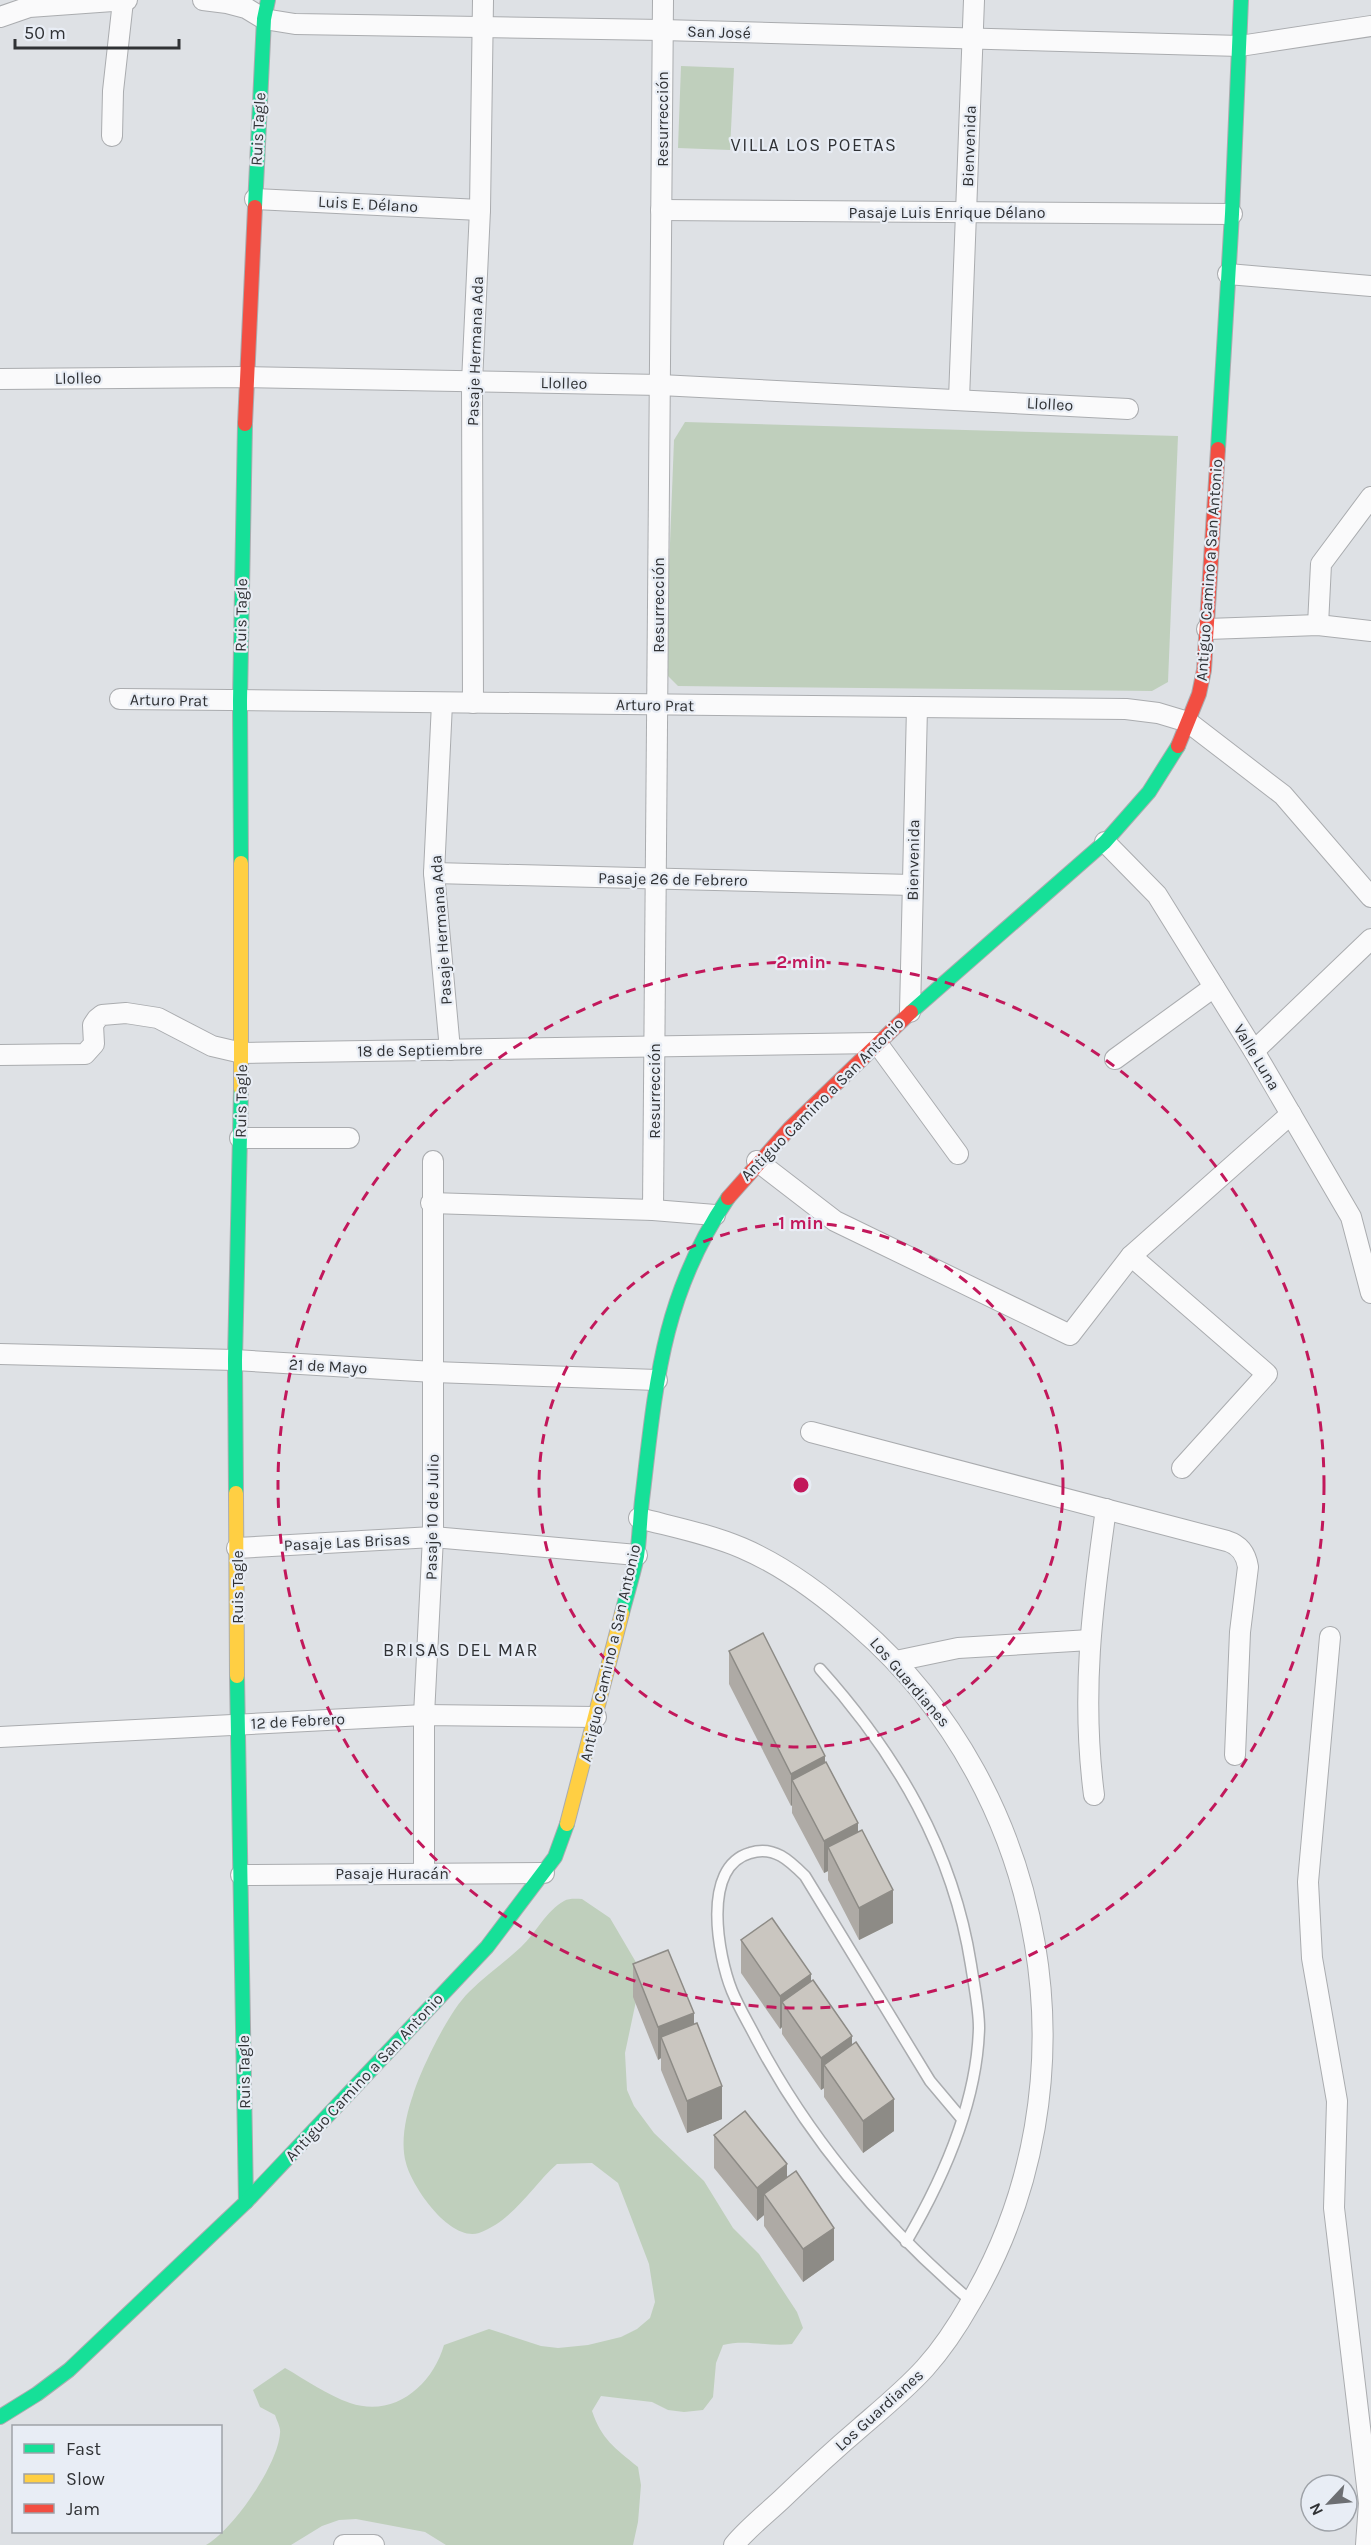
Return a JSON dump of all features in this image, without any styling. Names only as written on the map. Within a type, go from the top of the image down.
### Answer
[{"type":"street","points":[[0,17],[30,7],[125,0],[113,91],[112,136]]},
{"type":"street","name":"San José","points":[[203,0],[246,8],[266,9],[295,24],[662,30],[1240,45],[1371,26]]},
{"type":"street","name":"Pasaje Hermana Ada","points":[[473,703],[472,382],[480,210],[483,0]]},
{"type":"street","name":"Resurrección","points":[[653,1210],[663,0]]},
{"type":"street","name":"Bienvenida","points":[[959,399],[974,0]]},
{"type":"street","name":"Antiguo Camino a San Antonio","points":[[0,2417],[37,2394],[69,2370],[246,2202],[487,1947],[544,1873],[555,1857],[568,1822],[636,1555],[663,1345],[683,1278],[715,1215],[756,1161],[877,1043],[1126,821],[1157,781],[1188,722],[1199,692],[1207,629],[1232,214],[1241,0]]},
{"type":"street","name":"Ruis Tagle","points":[[246,2202],[237,1724],[235,1360],[242,1053],[240,701],[246,377],[266,9]]},
{"type":"street","name":"Luis E. Délano","points":[[255,199],[480,210]]},
{"type":"street","name":"Pasaje Luis Enrique Délano","points":[[661,210],[1232,214]]},
{"type":"street","points":[[1228,274],[1371,286]]},
{"type":"street","name":"Llolleo","points":[[0,379],[246,377],[660,385],[1128,409]]},
{"type":"street","points":[[1318,625],[1321,564],[1371,497]]},
{"type":"street","points":[[1207,629],[1318,625],[1371,631]]},
{"type":"street","name":"Arturo Prat","points":[[120,699],[1126,709],[1158,713],[1188,722]]},
{"type":"street","name":"Pasaje Hermana Ada","points":[[442,702],[434,873],[450,1050]]},
{"type":"street","name":"Bienvenida","points":[[910,1012],[916,707]]},
{"type":"street","points":[[1188,722],[1283,795],[1371,897]]},
{"type":"street","name":"Valle Luna","points":[[1105,842],[1157,895],[1254,1051],[1351,1217],[1371,1293]]},
{"type":"street","name":"Pasaje 26 de Febrero","points":[[434,873],[912,885]]},
{"type":"street","points":[[1254,1051],[1371,939]]},
{"type":"street","points":[[1115,1059],[1214,987]]},
{"type":"street","name":"18 de Septiembre","points":[[0,1055],[85,1054],[93,1044],[93,1025],[97,1019],[102,1015],[126,1013],[158,1018],[212,1046],[242,1053],[877,1043]]},
{"type":"street","points":[[877,1043],[958,1154]]},
{"type":"street","points":[[756,1161],[835,1221],[1070,1335],[1131,1256],[1291,1114]]},
{"type":"street","points":[[240,1138],[350,1138]]},
{"type":"street","name":"Pasaje 10 de Julio","points":[[424,1872],[424,1715],[433,1537],[434,1372],[431,1203],[433,1161]]},
{"type":"street","points":[[431,1203],[653,1210],[715,1215]]},
{"type":"street","points":[[1131,1256],[1267,1374],[1182,1468]]},
{"type":"street","name":"21 de Mayo","points":[[0,1354],[235,1360],[434,1372],[657,1380]]},
{"type":"street","points":[[811,1432],[1234,1543],[1244,1553],[1248,1567],[1240,1632],[1235,1755]]},
{"type":"street","points":[[1094,1795],[1087,1720],[1090,1640],[1107,1509]]},
{"type":"street","name":"Los Guardianes","points":[[639,1518],[742,1548],[778,1567],[812,1589],[844,1614],[896,1661],[954,1734],[993,1804],[1022,1881],[1039,1960],[1044,2039],[1037,2117],[1016,2203],[990,2267],[971,2301],[927,2366],[734,2545]]},
{"type":"street","name":"Pasaje Las Brisas","points":[[237,1548],[433,1537],[636,1555]]},
{"type":"street","points":[[1330,1637],[1308,1882],[1312,1958],[1337,2101],[1334,2208],[1369,2503],[1366,2545]]},
{"type":"street","points":[[896,1661],[958,1648],[1090,1640]]},
{"type":"street","name":"12 de Febrero","points":[[0,1737],[424,1715],[596,1717]]},
{"type":"street","name":"Pasaje Huracán","points":[[241,1875],[544,1873]]},
{"type":"street","points":[[344,2545],[374,2545]]},
{"type":"lane","points":[[820,1669],[869,1728],[900,1773],[937,1845],[950,1881],[969,1953],[979,2028],[971,2079],[962,2119],[938,2182],[906,2242]]},
{"type":"lane","points":[[962,2119],[930,2081],[805,1876],[790,1861],[771,1851],[751,1852],[733,1863],[722,1881],[718,1931],[722,1961],[733,1993],[767,2058],[819,2140],[857,2189],[906,2242],[971,2301]]},
{"type":"green space","points":[[681,66],[734,68],[730,150],[678,148]]},
{"type":"green space","points":[[685,422],[1178,436],[1168,682],[1152,691],[678,686],[665,673],[674,440]]},
{"type":"green space","points":[[568,1899],[582,1899],[610,1918],[637,1964],[636,2001],[625,2053],[627,2090],[634,2106],[654,2133],[704,2181],[733,2228],[759,2254],[797,2312],[803,2328],[792,2344],[732,2343],[723,2345],[716,2363],[713,2397],[703,2410],[684,2412],[668,2410],[652,2402],[601,2396],[592,2411],[600,2429],[622,2454],[638,2467],[641,2485],[638,2522],[633,2545],[446,2545],[425,2532],[356,2519],[339,2520],[322,2526],[291,2545],[206,2545],[222,2533],[241,2511],[263,2479],[271,2462],[280,2433],[279,2427],[275,2415],[260,2407],[253,2390],[285,2368],[341,2400],[366,2406],[382,2406],[409,2395],[421,2385],[438,2360],[444,2345],[489,2329],[541,2346],[558,2348],[588,2345],[621,2337],[637,2329],[650,2318],[655,2302],[649,2264],[618,2183],[592,2163],[557,2164],[502,2220],[479,2233],[468,2234],[445,2221],[424,2198],[410,2173],[404,2155],[405,2129],[413,2095],[429,2056],[453,2012],[481,1980],[521,1947],[546,1916]]},
{"type":"building","points":[[763,1633],[825,1756],[791,1774],[729,1651]]},
{"type":"building","points":[[826,1762],[858,1823],[824,1841],[792,1780]]},
{"type":"building","points":[[862,1830],[893,1890],[859,1908],[828,1847]]},
{"type":"building","points":[[772,1918],[811,1974],[780,1996],[741,1940]]},
{"type":"building","points":[[668,1950],[694,2013],[658,2027],[633,1964]]},
{"type":"building","points":[[813,1980],[852,2036],[821,2058],[782,2002]]},
{"type":"building","points":[[697,2023],[722,2086],[687,2101],[661,2037]]},
{"type":"building","points":[[856,2042],[894,2099],[863,2121],[824,2065]]},
{"type":"building","points":[[745,2111],[787,2164],[757,2188],[714,2135]]},
{"type":"building","points":[[796,2171],[834,2228],[803,2249],[764,2194]]},
{"type":"traffic: fast","points":[[255,207],[264,19],[268,0]]},
{"type":"traffic: fast","points":[[1218,449],[1232,214],[1241,0]]},
{"type":"traffic: fast","points":[[241,863],[240,701],[245,424]]},
{"type":"traffic: fast","points":[[911,1012],[1105,842],[1149,792],[1178,746]]},
{"type":"traffic: fast","points":[[236,1493],[235,1360],[241,1089]]},
{"type":"traffic: fast","points":[[622,1613],[637,1556],[653,1413],[666,1339],[689,1269],[706,1234],[728,1198]]},
{"type":"traffic: fast","points":[[237,1676],[246,2202]]},
{"type":"traffic: fast","points":[[0,2417],[37,2394],[69,2370],[246,2202],[487,1947],[555,1857],[567,1824]]},
{"type":"traffic: slow","points":[[241,863],[241,1089]]},
{"type":"traffic: slow","points":[[236,1493],[237,1676]]},
{"type":"traffic: slow","points":[[567,1824],[622,1613]]},
{"type":"traffic: jam","points":[[245,424],[255,207]]},
{"type":"traffic: jam","points":[[1178,746],[1199,694],[1204,670],[1218,449]]},
{"type":"traffic: jam","points":[[728,1198],[790,1128],[911,1012]]},
{"type":"district","name":"VILLA LOS POETAS","points":[[814,145]]},
{"type":"district","name":"BRISAS DEL MAR","points":[[461,1650]]}]
